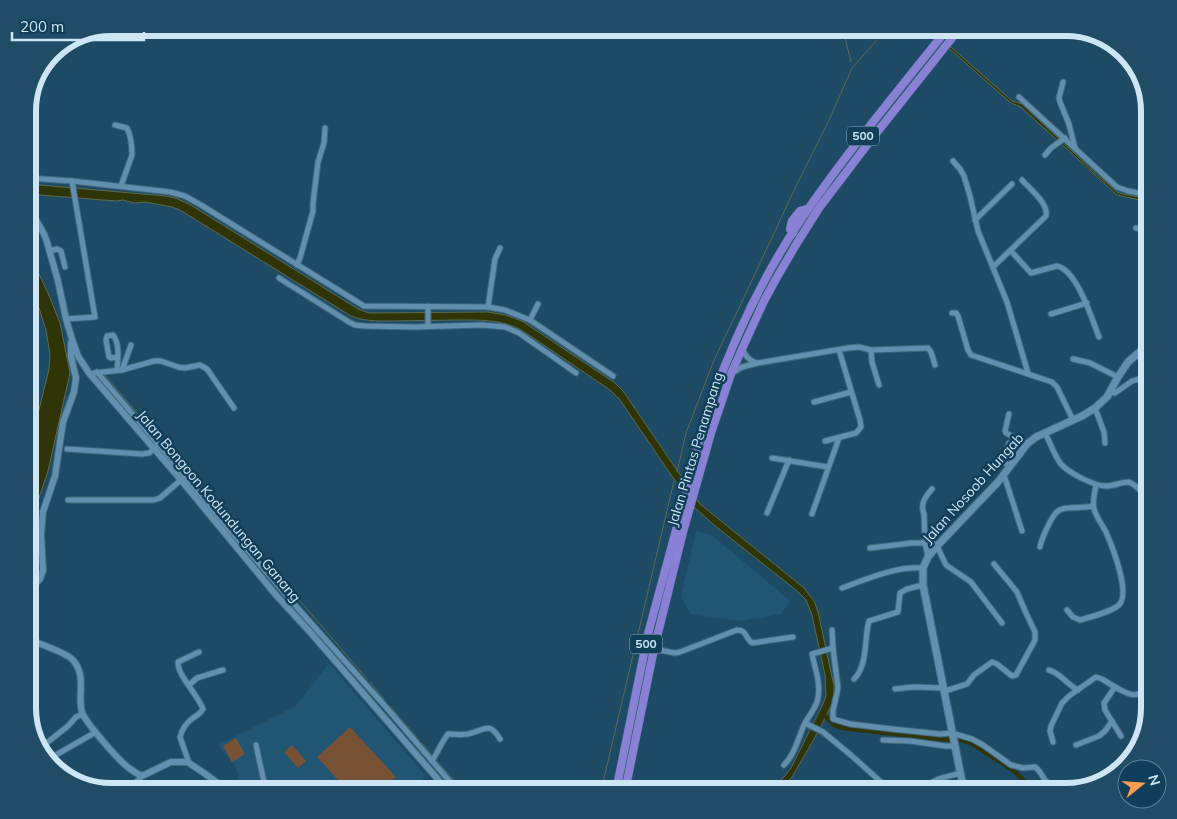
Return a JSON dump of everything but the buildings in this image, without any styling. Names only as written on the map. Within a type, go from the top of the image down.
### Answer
[{"type":"main road","name":"Jalan Pintas Penampang","points":[[618,783],[648,634],[689,482],[694,456],[722,370],[770,271],[808,210],[833,174],[942,36]]},
{"type":"main road","name":"Jalan Pintas Penampang","points":[[627,783],[664,604],[711,432],[731,374],[753,324],[777,277],[810,223],[864,148],[954,36]]},
{"type":"main road","points":[[793,233],[798,233],[803,226],[810,223]]},
{"type":"main road","points":[[732,348],[738,342],[744,327],[747,324],[753,324]]},
{"type":"main road","name":"Jalan Nosoob Hungab","points":[[963,783],[923,585],[923,568],[928,557],[937,546],[993,488],[1027,444],[1045,432],[1095,408],[1107,397],[1128,362],[1141,351]]},
{"type":"street","points":[[1063,82],[1059,98],[1076,149]]},
{"type":"street","points":[[1019,97],[1117,187],[1141,193]]},
{"type":"street","points":[[115,125],[127,128],[129,131],[132,151],[121,186]]},
{"type":"street","points":[[297,266],[313,211],[318,162],[324,143],[325,128]]},
{"type":"street","points":[[1045,155],[1064,138]]},
{"type":"street","points":[[953,161],[964,176],[982,243],[1007,302],[1028,374]]},
{"type":"street","points":[[36,179],[121,186],[170,192],[185,196],[364,306],[488,307],[506,310],[530,320],[613,376]]},
{"type":"street","points":[[993,268],[1046,216],[1047,210],[1044,205],[1022,180]]},
{"type":"street","points":[[66,318],[95,317],[73,183]]},
{"type":"street","points":[[975,220],[1012,184]]},
{"type":"street","name":"Jalan Bongoon Kodundungan Ganang","points":[[36,224],[44,234],[50,251],[72,338],[78,356],[88,373],[183,478],[276,595],[436,772],[443,783]]},
{"type":"street","points":[[1136,228],[1141,229]]},
{"type":"street","points":[[488,307],[495,259],[500,248]]},
{"type":"street","points":[[50,251],[60,250],[65,267]]},
{"type":"street","points":[[1011,252],[1031,273],[1057,266],[1062,267],[1081,291],[1099,337]]},
{"type":"street","points":[[278,278],[355,325],[428,324],[505,327],[519,333],[576,373]]},
{"type":"street","points":[[1051,314],[1087,303]]},
{"type":"street","points":[[530,320],[538,304]]},
{"type":"street","points":[[428,308],[428,324]]},
{"type":"street","points":[[952,313],[956,313],[958,316],[971,355],[1049,380],[1054,384],[1073,420]]},
{"type":"street","points":[[36,582],[43,570],[42,512],[55,476],[64,422],[74,392],[76,378],[71,357],[72,338]]},
{"type":"street","points":[[120,370],[131,345]]},
{"type":"street","points":[[731,374],[758,363],[859,348],[872,350],[928,348],[936,365]]},
{"type":"street","points":[[742,349],[747,358],[758,363]]},
{"type":"street","points":[[824,441],[856,433],[861,428],[839,350]]},
{"type":"street","points":[[872,350],[872,362],[879,385]]},
{"type":"street","points":[[118,357],[120,370]]},
{"type":"street","points":[[1073,359],[1090,363],[1118,377]]},
{"type":"street","points":[[76,378],[88,373],[120,370],[154,361],[162,361],[185,368],[203,366],[234,408]]},
{"type":"street","points":[[67,449],[142,454],[156,447],[97,372]]},
{"type":"street","points":[[1110,392],[1113,394],[1132,381],[1139,379],[1141,381]]},
{"type":"street","points":[[814,402],[851,392]]},
{"type":"street","points":[[1095,408],[1104,432],[1105,443]]},
{"type":"street","points":[[1008,414],[1006,433],[1027,444]]},
{"type":"street","points":[[1045,432],[1061,464],[1076,475],[1096,485],[1112,486],[1129,482],[1141,489]]},
{"type":"street","points":[[812,514],[838,438]]},
{"type":"street","points":[[1009,443],[1004,460],[1010,466]]},
{"type":"street","points":[[772,458],[828,467]]},
{"type":"street","points":[[768,513],[789,460]]},
{"type":"street","points":[[1004,475],[1022,531]]},
{"type":"street","points":[[68,500],[154,500],[160,498],[183,478]]},
{"type":"street","points":[[1067,610],[1073,617],[1080,620],[1114,608],[1123,600],[1123,590],[1115,555],[1093,506],[1096,485]]},
{"type":"street","points":[[928,557],[922,504],[932,489]]},
{"type":"street","points":[[195,492],[380,701],[432,762],[436,772],[448,783]]},
{"type":"street","points":[[1040,548],[1041,541],[1055,514],[1069,508],[1088,508],[1093,506]]},
{"type":"street","points":[[870,548],[931,542],[937,546],[946,565],[971,582],[1002,624]]},
{"type":"street","points":[[895,689],[914,687],[945,689],[967,684],[979,671],[992,662],[1012,676],[1016,676],[1035,640],[1035,632],[1017,592],[994,564]]},
{"type":"street","points":[[842,588],[909,567],[923,568]]},
{"type":"street","points":[[854,679],[858,675],[861,665],[870,621],[898,612],[900,593],[923,585]]},
{"type":"street","points":[[654,649],[680,652],[737,630],[745,632],[752,643],[793,637]]},
{"type":"street","points":[[832,630],[830,649],[836,667],[838,688],[833,719],[850,724],[940,734],[954,740],[972,739],[984,744],[1011,765],[1023,768],[1035,766],[1047,783]]},
{"type":"street","points":[[36,642],[73,660],[79,671],[82,684],[79,715],[45,744]]},
{"type":"street","points":[[784,765],[794,751],[818,696],[812,654],[830,649]]},
{"type":"street","points":[[189,763],[180,737],[184,727],[201,713],[203,709],[200,701],[178,668],[178,662],[200,652]]},
{"type":"street","points":[[189,685],[200,677],[223,670]]},
{"type":"street","points":[[1049,670],[1056,672],[1074,689],[1078,690]]},
{"type":"street","points":[[1053,742],[1050,731],[1056,715],[1065,700],[1096,678],[1102,679],[1122,691],[1135,695],[1141,694]]},
{"type":"street","points":[[1115,687],[1104,702],[1105,710],[1121,736]]},
{"type":"street","points":[[79,715],[93,734],[139,780]]},
{"type":"street","points":[[1076,745],[1099,736],[1112,721]]},
{"type":"street","points":[[807,724],[823,732],[881,782]]},
{"type":"street","points":[[432,762],[439,751],[442,741],[448,734],[469,734],[488,728],[495,731],[500,739]]},
{"type":"street","points":[[54,756],[93,734]]},
{"type":"street","points":[[883,740],[910,741],[945,746],[954,740]]},
{"type":"street","points":[[256,745],[264,783]]},
{"type":"street","points":[[137,783],[171,762],[178,762],[189,763],[216,783]]},
{"type":"street","points":[[931,783],[938,779],[961,773]]},
{"type":"shaded area","points":[[935,36],[938,36],[1012,101],[1022,104],[1118,193],[1141,197],[1141,200],[1117,195],[1021,107],[1011,103]]},
{"type":"shaded area","points":[[36,185],[175,198],[189,204],[358,309],[369,313],[488,312],[505,315],[522,321],[615,383],[623,391],[700,504],[804,588],[814,601],[834,686],[834,698],[818,732],[792,777],[786,783],[778,783],[791,768],[826,696],[825,675],[812,615],[806,600],[695,508],[620,400],[610,390],[515,327],[499,322],[482,320],[379,321],[356,318],[180,210],[146,202],[36,195]]},
{"type":"shaded area","points":[[36,268],[60,323],[70,373],[48,471],[38,501],[36,524],[36,422],[49,369],[50,354],[46,330],[36,302]]},
{"type":"shaded area","points":[[36,524],[37,569],[36,570]]},
{"type":"shaded area","points":[[696,531],[712,535],[790,601],[781,614],[740,621],[690,614],[681,596]]},
{"type":"shaded area","points":[[329,663],[425,775],[421,783],[238,783],[239,776],[235,766],[218,745],[296,706]]},
{"type":"shaded area","points":[[350,727],[396,777],[390,783],[341,783],[317,757]]},
{"type":"shaded area","points":[[236,738],[245,754],[232,762],[223,746]]},
{"type":"shaded area","points":[[292,745],[306,761],[298,768],[284,752]]},
{"type":"waterway","points":[[845,36],[851,62]]},
{"type":"waterway","points":[[677,472],[686,433],[714,360],[852,68],[877,40]]},
{"type":"waterway","points":[[104,374],[144,421]]},
{"type":"waterway","points":[[153,431],[158,437]]},
{"type":"waterway","points":[[161,440],[260,555]]},
{"type":"waterway","points":[[603,783],[674,481]]},
{"type":"waterway","points":[[265,560],[367,679]]},
{"type":"waterway","points":[[370,682],[386,702]]},
{"type":"waterway","points":[[390,706],[419,740]]},
{"type":"waterway","points":[[823,714],[834,725],[843,728],[949,740],[959,739],[971,743],[1014,771],[1026,783]]},
{"type":"waterway","points":[[422,743],[433,756]]},
{"type":"waterway","points":[[436,760],[457,783]]}]
